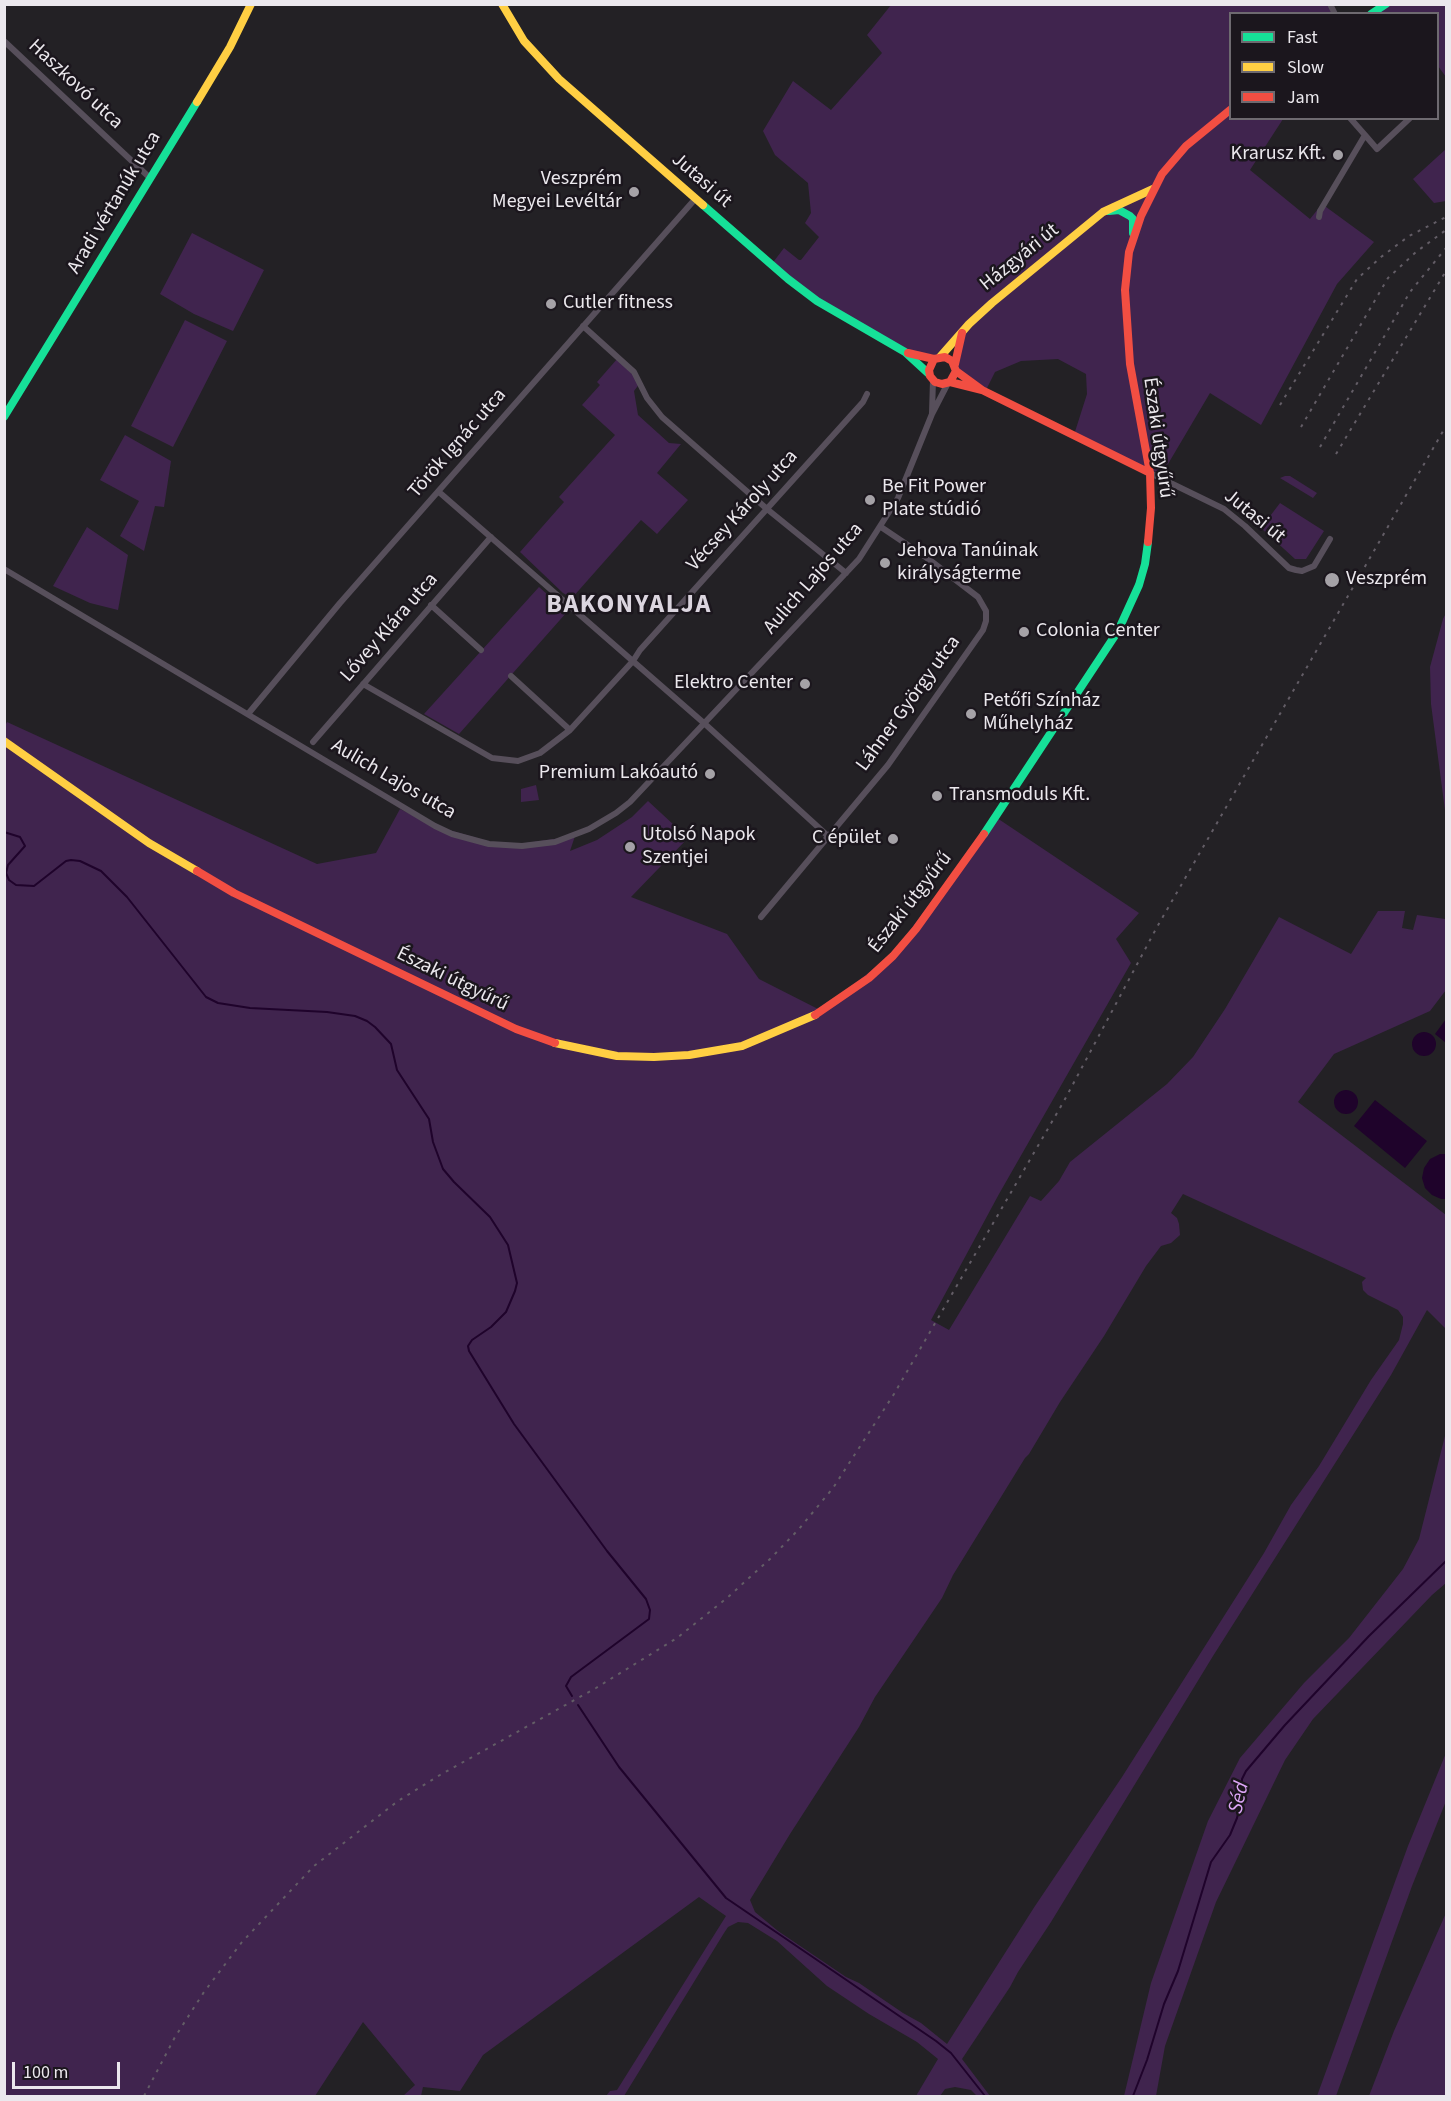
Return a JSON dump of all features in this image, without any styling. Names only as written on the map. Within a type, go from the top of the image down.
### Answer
[{"type":"main road","name":"Aradi vértanúk utca","points":[[4,417],[230,47],[251,4]]},
{"type":"main road","name":"Jutasi út","points":[[502,4],[524,41],[559,79],[788,279],[817,301],[905,352],[940,384],[949,382],[982,390],[1150,473]]},
{"type":"main road","points":[[1154,189],[1162,174],[1185,146],[1229,111]]},
{"type":"main road","name":"Házgyári út","points":[[937,358],[992,303],[1103,212],[1154,189]]},
{"type":"main road","name":"Északi útgyűrű","points":[[4,741],[149,843],[234,893],[516,1029],[564,1046],[617,1056],[671,1057],[742,1046],[792,1026],[821,1012],[848,994],[892,956],[939,898],[1112,640],[1128,612],[1139,585],[1148,548],[1151,518],[1150,473],[1130,364],[1125,290],[1133,235],[1154,189]]},
{"type":"main road","points":[[1103,212],[1119,210],[1131,216],[1134,224],[1133,235]]},
{"type":"main road","points":[[949,382],[956,368],[962,333]]},
{"type":"main road","name":"Jutasi út","points":[[905,352],[950,359],[956,368],[982,390]]},
{"type":"main road","points":[[931,377],[930,366],[937,358]]},
{"type":"street","name":"Haszkovó utca","points":[[4,41],[150,178]]},
{"type":"street","points":[[1352,120],[1377,149],[1408,120]]},
{"type":"street","points":[[1319,217],[1320,211],[1365,135]]},
{"type":"street","name":"Török Ignác utca","points":[[248,714],[321,624],[696,198]]},
{"type":"street","points":[[583,326],[634,372],[647,398],[662,417],[767,509],[846,573]]},
{"type":"street","name":"Aulich Lajos utca","points":[[931,377],[932,414]]},
{"type":"street","name":"Aulich Lajos utca","points":[[4,569],[435,826],[469,839],[506,846],[540,845],[571,838],[603,821],[630,802],[859,559],[898,498],[932,414],[949,382]]},
{"type":"street","name":"Vécsey Károly utca","points":[[363,684],[485,755],[518,761],[531,758],[551,746],[570,730],[863,402],[867,394]]},
{"type":"street","name":"Jutasi út","points":[[1150,473],[1224,509],[1289,568],[1308,570],[1317,561],[1330,539]]},
{"type":"street","points":[[439,492],[705,724],[829,837]]},
{"type":"street","name":"Láhner György utca","points":[[761,917],[888,765],[983,630],[986,621],[986,612],[978,597],[881,527]]},
{"type":"street","name":"Lővey Klára utca","points":[[313,742],[491,537]]},
{"type":"street","points":[[431,605],[481,650]]},
{"type":"street","points":[[511,676],[570,730]]},
{"type":"shaded area","points":[[891,5],[1328,5],[1333,12],[1229,12],[1229,120],[1282,120],[1250,170],[1310,219],[1322,204],[1374,242],[1337,284],[1261,425],[1210,393],[1168,464],[1157,471],[1147,473],[1073,438],[1087,394],[1086,374],[1058,359],[1021,361],[995,372],[985,392],[957,370],[962,337],[940,356],[898,349],[815,302],[771,265],[784,248],[801,260],[819,237],[805,223],[811,213],[808,183],[775,155],[763,131],[793,81],[831,110],[882,53],[867,35]]},
{"type":"shaded area","points":[[1387,5],[1446,5],[1446,77],[1439,67],[1439,12],[1375,12]]},
{"type":"shaded area","points":[[1446,149],[1446,201],[1434,203],[1413,179]]},
{"type":"shaded area","points":[[192,233],[264,270],[233,331],[194,314],[160,294]]},
{"type":"shaded area","points":[[185,320],[227,341],[173,447],[131,426]]},
{"type":"shaded area","points":[[618,358],[640,383],[634,391],[638,415],[669,443],[681,444],[657,473],[688,500],[657,534],[641,520],[572,598],[563,593],[520,552],[564,502],[559,497],[615,435],[582,405],[600,385],[597,382]]},
{"type":"shaded area","points":[[125,435],[171,461],[164,507],[155,506],[144,551],[120,536],[139,501],[100,480]]},
{"type":"shaded area","points":[[1290,476],[1317,493],[1313,498],[1280,478]]},
{"type":"shaded area","points":[[1280,503],[1324,531],[1306,559],[1295,559],[1261,528]]},
{"type":"shaded area","points":[[87,527],[128,555],[118,610],[90,603],[53,586]]},
{"type":"shaded area","points":[[539,587],[567,612],[459,734],[424,714]]},
{"type":"shaded area","points":[[1446,613],[1446,818],[1431,704],[1430,667]]},
{"type":"shaded area","points":[[7,722],[317,864],[376,853],[400,809],[435,826],[505,846],[575,836],[570,851],[597,840],[632,817],[648,801],[688,838],[631,897],[727,934],[759,979],[820,1010],[892,955],[994,816],[1139,913],[1116,939],[1131,963],[999,1194],[931,1320],[949,1330],[1030,1196],[1041,1201],[1059,1181],[1070,1162],[1167,1084],[1193,1057],[1225,1009],[1279,917],[1351,954],[1378,911],[1405,911],[1402,928],[1413,930],[1417,915],[1445,919],[1446,915],[1446,990],[1430,1011],[1334,1054],[1298,1102],[1446,1215],[1446,1329],[1427,1310],[1391,1375],[1213,1656],[1051,1922],[962,2059],[990,2096],[977,2096],[971,2090],[955,2087],[945,2089],[940,2096],[916,2096],[938,2059],[917,2042],[827,1986],[777,1941],[748,1923],[738,1922],[728,1927],[724,1933],[624,2096],[606,2096],[610,2091],[617,2090],[726,1916],[699,1897],[483,2055],[460,2091],[423,2087],[421,2096],[403,2096],[415,2085],[363,2022],[315,2096],[5,2096],[4,728]],"holes":[[[1183,1194],[1366,1278],[1362,1282],[1363,1290],[1368,1295],[1398,1310],[1403,1317],[1399,1340],[1371,1380],[1319,1466],[1291,1505],[1264,1553],[1122,1777],[1035,1906],[947,2044],[921,2023],[846,1977],[778,1931],[755,1912],[750,1900],[859,1727],[875,1697],[942,1598],[953,1575],[1060,1402],[1104,1336],[1146,1266],[1161,1246],[1171,1243],[1180,1235],[1177,1218],[1171,1213]]]},
{"type":"shaded area","points":[[536,785],[539,800],[521,802],[521,789]]},
{"type":"shaded area","points":[[1446,1019],[1446,1043],[1435,1034]]},
{"type":"shaded area","points":[[1424,1032],[1429,1033],[1435,1039],[1435,1049],[1429,1055],[1424,1056],[1419,1055],[1413,1049],[1412,1044],[1413,1039],[1419,1033]]},
{"type":"shaded area","points":[[1346,1090],[1355,1093],[1358,1102],[1355,1111],[1346,1114],[1337,1111],[1334,1102],[1337,1093]]},
{"type":"shaded area","points":[[1375,1100],[1427,1141],[1405,1168],[1354,1126]]},
{"type":"shaded area","points":[[1446,1154],[1446,1199],[1432,1195],[1425,1188],[1422,1178],[1424,1168],[1430,1159]]},
{"type":"shaded area","points":[[1446,1432],[1446,1583],[1313,1719],[1285,1760],[1216,1902],[1165,2046],[1156,2096],[1124,2096],[1151,1983],[1208,1821],[1240,1758],[1304,1683],[1349,1638],[1403,1569],[1419,1539]]},
{"type":"shaded area","points":[[1446,1753],[1446,1801],[1412,1886],[1336,2096],[1317,2096],[1408,1846]]},
{"type":"shaded area","points":[[1446,1913],[1446,2096],[1369,2096],[1394,2031]]},
{"type":"waterway","points":[[4,832],[20,837],[25,846],[8,865],[6,873],[9,880],[16,885],[34,886],[66,861],[71,860],[80,861],[101,871],[127,897],[206,997],[218,1003],[250,1008],[327,1012],[355,1016],[375,1027],[391,1044],[397,1070],[429,1119],[433,1142],[443,1169],[490,1217],[508,1245],[517,1283],[515,1291],[506,1312],[491,1327],[472,1340],[468,1346],[469,1351],[514,1424],[607,1551],[646,1599],[650,1610],[649,1619],[571,1677],[566,1686],[572,1696]]},
{"type":"waterway","name":"Séd","points":[[1133,2096],[1164,2004],[1178,1971],[1211,1862],[1230,1835],[1237,1818],[1241,1801],[1242,1779],[1246,1771],[1285,1725],[1369,1636],[1446,1561]]},
{"type":"waterway","points":[[578,1705],[619,1767],[726,1898],[936,2041],[951,2053],[985,2096]]},
{"type":"railway","points":[[1280,405],[1357,279],[1409,236],[1446,217]]},
{"type":"railway","points":[[1301,427],[1388,278],[1416,252],[1446,230]]},
{"type":"railway","points":[[1320,447],[1410,292],[1446,248]]},
{"type":"railway","points":[[1336,454],[1446,271]]},
{"type":"railway","points":[[144,2096],[175,2037],[204,1992],[242,1942],[314,1866],[398,1801],[596,1688],[677,1638],[727,1598],[771,1558],[833,1488],[894,1394],[1064,1101],[1157,927],[1446,426]]},
{"type":"traffic: fast","points":[[1374,12],[1386,4]]},
{"type":"traffic: fast","points":[[4,417],[197,102]]},
{"type":"traffic: fast","points":[[703,205],[788,279],[817,301],[905,352],[929,374]]},
{"type":"traffic: fast","points":[[1109,211],[1119,210],[1130,216],[1133,219],[1133,233]]},
{"type":"traffic: fast","points":[[984,834],[1118,631],[1139,585],[1148,542]]},
{"type":"traffic: slow","points":[[197,102],[230,47],[251,4]]},
{"type":"traffic: slow","points":[[502,4],[524,41],[559,79],[703,205]]},
{"type":"traffic: slow","points":[[940,357],[969,324],[992,303],[1103,212],[1153,189]]},
{"type":"traffic: slow","points":[[4,741],[149,843],[197,871]]},
{"type":"traffic: slow","points":[[555,1043],[617,1056],[689,1055],[742,1046],[815,1015]]},
{"type":"traffic: jam","points":[[1148,542],[1151,508],[1150,473],[1130,364],[1125,290],[1129,252],[1141,216],[1162,174],[1186,146],[1229,111]]},
{"type":"traffic: jam","points":[[955,364],[962,333]]},
{"type":"traffic: jam","points":[[908,353],[934,359]]},
{"type":"traffic: jam","points":[[950,382],[956,371],[952,361],[945,357],[934,359],[929,370],[935,382],[942,384],[950,382],[982,390],[1150,473]]},
{"type":"traffic: jam","points":[[956,371],[982,390]]},
{"type":"traffic: jam","points":[[815,1015],[869,978],[893,956],[916,929],[984,834]]},
{"type":"traffic: jam","points":[[197,871],[234,893],[516,1029],[555,1043]]},
{"type":"place","name":"Krarusz Kft.","points":[[1338,155]]},
{"type":"place","name":"Veszprém Megyei Levéltár","points":[[634,192]]},
{"type":"place","name":"Cutler fitness","points":[[551,304]]},
{"type":"place","name":"Be Fit Power Plate stúdió","points":[[870,500]]},
{"type":"place","name":"Jehova Tanúinak királyságterme","points":[[885,563]]},
{"type":"place","name":"Veszprém","points":[[1332,580]]},
{"type":"place","name":"Colonia Center","points":[[1024,632]]},
{"type":"place","name":"Elektro Center","points":[[805,684]]},
{"type":"place","name":"Petőfi Színház Műhelyház","points":[[971,714]]},
{"type":"place","name":"Premium Lakóautó","points":[[710,774]]},
{"type":"place","name":"Transmoduls Kft.","points":[[937,796]]},
{"type":"place","name":"C épület","points":[[893,839]]},
{"type":"place","name":"Utolsó Napok Szentjei","points":[[630,847]]},
{"type":"district","name":"BAKONYALJA","points":[[629,606]]}]
